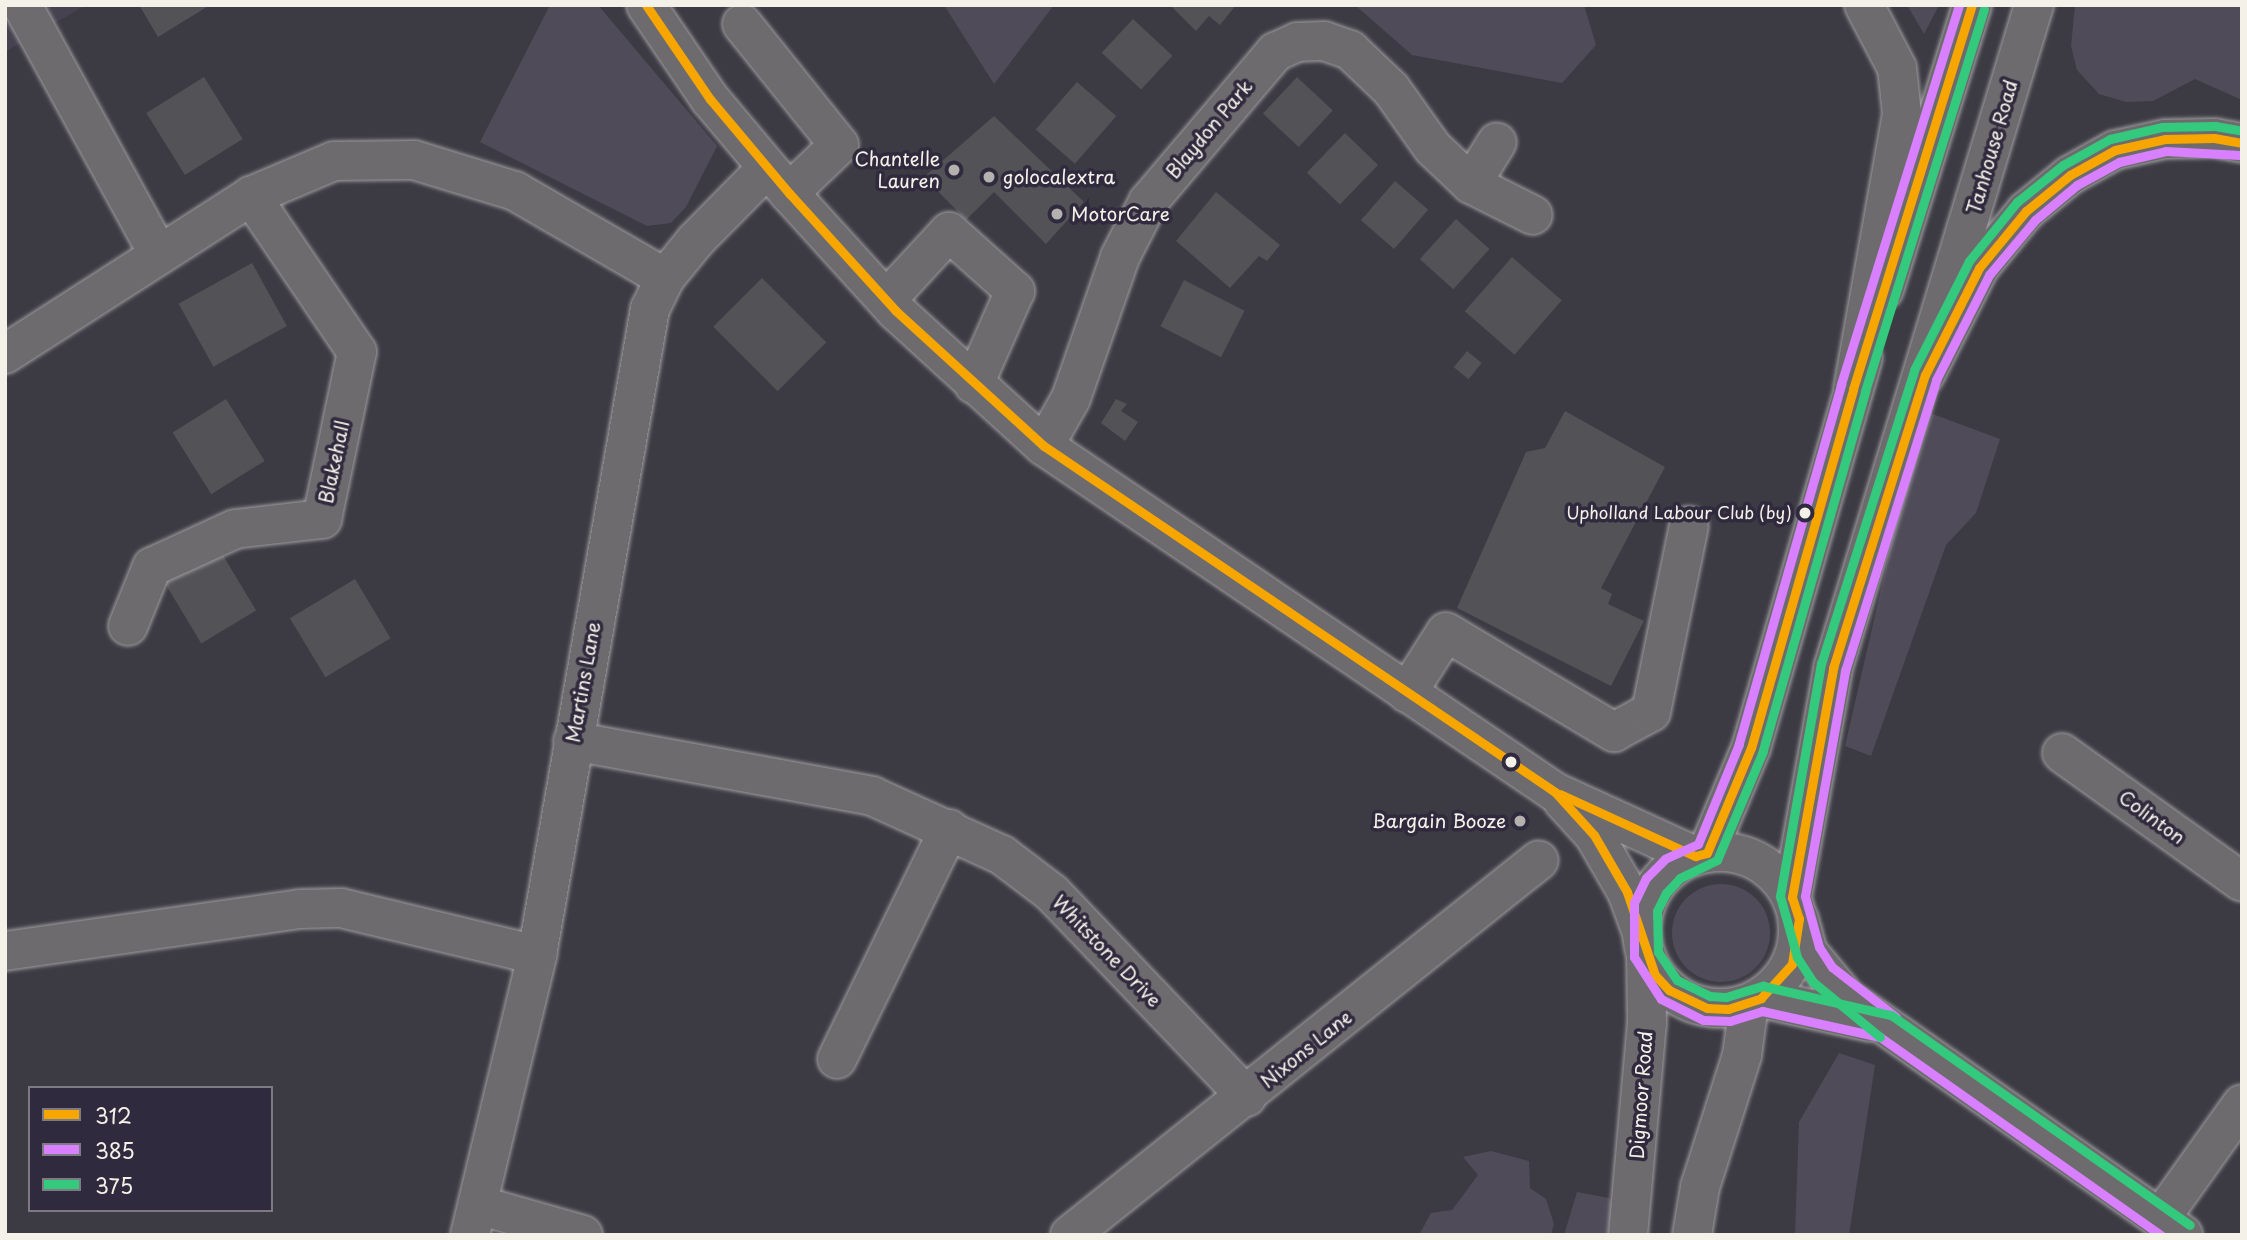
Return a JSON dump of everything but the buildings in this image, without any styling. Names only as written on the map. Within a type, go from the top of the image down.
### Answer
[{"type":"street","points":[[22,5],[159,256]]},
{"type":"street","points":[[646,5],[710,99],[778,181],[888,299],[974,384],[1044,446],[1555,792],[1701,854]]},
{"type":"street","points":[[1853,389],[1902,114],[1897,68],[1864,5]]},
{"type":"street","points":[[1701,854],[1751,748],[1853,389],[1972,5]]},
{"type":"street","name":"Tanhouse Road","points":[[1795,908],[1833,668],[1925,375],[2034,5]]},
{"type":"street","name":"Martins Lane","points":[[474,1220],[537,956],[650,309],[665,278],[778,181],[839,145],[742,24]]},
{"type":"street","name":"Blaydon Park","points":[[1044,446],[1071,398],[1120,257],[1148,202],[1275,52],[1297,42],[1324,41],[1350,50],[1391,89],[1433,148],[1471,184],[1533,215]]},
{"type":"street","points":[[1925,375],[1979,268],[2026,211],[2070,175],[2115,150],[2165,139],[2214,138],[2242,143]]},
{"type":"street","points":[[1471,184],[1497,142]]},
{"type":"street","points":[[5,354],[251,196],[334,162],[414,160],[515,191],[665,278]]},
{"type":"street","name":"Blakehall","points":[[128,625],[152,567],[235,529],[322,519],[356,352],[251,196]]},
{"type":"street","points":[[888,299],[949,232],[1015,291],[974,384]]},
{"type":"street","points":[[1407,693],[1446,632],[1614,732],[1651,712],[1689,526]]},
{"type":"street","name":"Whitstone Drive","points":[[573,741],[872,796],[1002,855],[1052,893],[1247,1097]]},
{"type":"street","name":"Colinton","points":[[2062,753],[2242,882]]},
{"type":"street","points":[[1555,792],[1594,835],[1627,892],[1644,944],[1662,982],[1687,1001],[1707,1008],[1755,1001],[1885,1026]]},
{"type":"street","points":[[837,1059],[949,829]]},
{"type":"street","points":[[1644,944],[1645,908],[1656,886],[1673,868],[1701,854],[1733,853],[1757,861],[1777,876],[1795,908],[1808,952],[1824,975],[1885,1026],[2171,1227],[2242,1104]]},
{"type":"street","name":"Nixons Lane","points":[[1070,1235],[1247,1097],[1539,860]]},
{"type":"street","points":[[5,951],[300,909],[341,908],[537,956]]},
{"type":"street","points":[[1692,1235],[1719,1119],[1742,1055],[1755,1001],[1792,964],[1795,908]]},
{"type":"street","name":"Digmoor Road","points":[[1628,1235],[1647,1024],[1644,944]]},
{"type":"street","points":[[474,1220],[583,1235]]},
{"type":"shaded area","points":[[5,5],[86,5],[5,52]]},
{"type":"shaded area","points":[[550,5],[598,5],[717,146],[686,207],[671,223],[647,226],[480,142]]},
{"type":"shaded area","points":[[944,5],[1054,5],[994,84]]},
{"type":"shaded area","points":[[1355,5],[1584,5],[1596,45],[1562,83],[1412,55]]},
{"type":"shaded area","points":[[1907,5],[1939,5],[1924,34]]},
{"type":"shaded area","points":[[2075,5],[2242,5],[2242,100],[2195,79],[2153,101],[2126,102],[2099,94],[2077,70],[2071,46]]},
{"type":"shaded area","points":[[1930,413],[2000,439],[1976,513],[1946,545],[1871,756],[1845,746],[1916,437]]},
{"type":"shaded area","points":[[1721,884],[1740,888],[1755,899],[1766,914],[1770,933],[1766,952],[1755,967],[1740,978],[1721,982],[1702,978],[1687,967],[1676,952],[1672,933],[1676,914],[1687,899],[1702,888]]},
{"type":"shaded area","points":[[1839,1053],[1875,1065],[1849,1235],[1795,1235],[1799,1122]]},
{"type":"shaded area","points":[[1491,1151],[1529,1161],[1530,1188],[1546,1199],[1554,1224],[1551,1235],[1419,1235],[1431,1213],[1452,1210],[1478,1175],[1463,1157]]},
{"type":"shaded area","points":[[1577,1192],[1609,1198],[1621,1221],[1619,1235],[1564,1235]]},
{"type":"transit line","name":"312","points":[[646,5],[710,99],[789,193],[896,311],[1044,446],[1555,792],[1594,835],[1627,892],[1655,975],[1669,990],[1707,1008],[1728,1009],[1761,998],[1792,964],[1799,919],[1792,897],[1833,668],[1925,375],[1979,268],[2026,211],[2070,175],[2115,150],[2165,139],[2214,138],[2242,143]]},
{"type":"transit line","name":"385","points":[[1959,5],[1841,385],[1739,744],[1698,844],[1665,859],[1646,878],[1634,903],[1634,957],[1661,999],[1703,1020],[1730,1021],[1762,1011],[1880,1037],[2161,1235]]},
{"type":"transit line","name":"312","points":[[1560,794],[1695,856],[1707,853],[1751,748],[1853,389],[1972,5]]},
{"type":"transit line","name":"375","points":[[1984,9],[1865,392],[1763,751],[1717,860],[1680,878],[1666,893],[1657,911],[1658,952],[1677,980],[1710,996],[1726,997],[1763,986],[1891,1015],[2190,1225]]},
{"type":"transit line","name":"375","points":[[1880,1037],[1813,982],[1797,957],[1780,896],[1821,664],[1914,370],[1969,261],[2017,202],[2063,165],[2110,139],[2162,127],[2215,126],[2242,131]]},
{"type":"transit line","name":"385","points":[[1896,1017],[1832,967],[1819,947],[1805,896],[1845,671],[1936,380],[1989,275],[2035,220],[2077,185],[2119,162],[2166,151],[2240,155]]},
{"type":"place","name":"Chantelle Lauren","points":[[954,170]]},
{"type":"place","name":"golocalextra","points":[[989,177]]},
{"type":"place","name":"MotorCare","points":[[1057,214]]},
{"type":"place","name":"Upholland Labour Club (by)","points":[[1805,513]]},
{"type":"place","name":"Bargain Booze","points":[[1520,821]]}]
